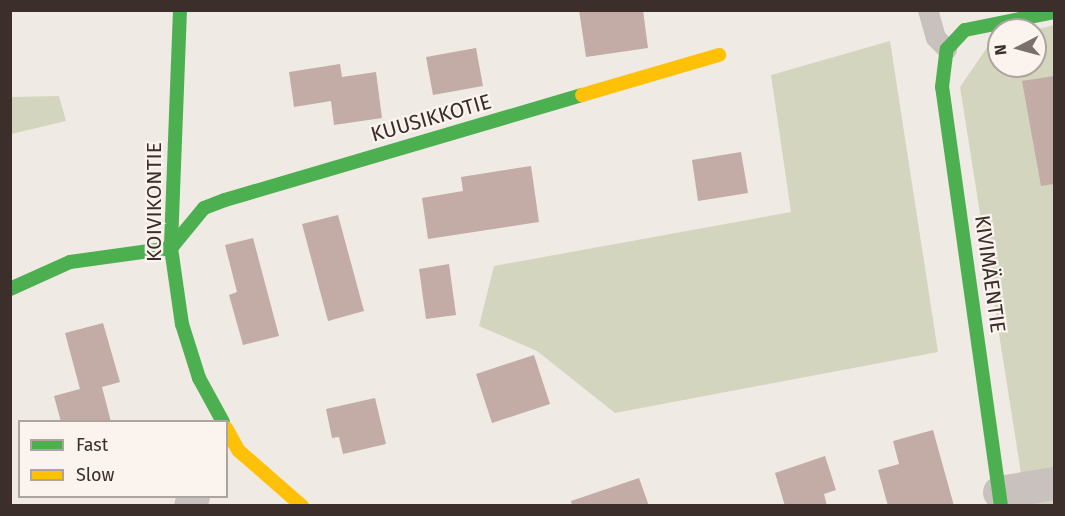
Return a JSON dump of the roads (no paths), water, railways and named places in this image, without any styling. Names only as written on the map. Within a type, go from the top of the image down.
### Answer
[{"type":"street","name":"KOIVIKONTIE","points":[[180,10],[171,248],[182,324],[198,378],[222,420]]},
{"type":"street","points":[[947,49],[965,30],[987,22],[1054,12]]},
{"type":"street","name":"KIVIMÄENTIE","points":[[947,49],[942,87],[1000,499]]},
{"type":"street","name":"KUUSIKKOTIE","points":[[171,248],[204,208],[225,200],[719,55]]},
{"type":"street","points":[[10,289],[70,262],[171,248]]},
{"type":"street","points":[[231,447],[302,506]]},
{"type":"street","points":[[1000,499],[1054,483]]},
{"type":"lane","points":[[928,10],[936,38],[947,49]]}]
